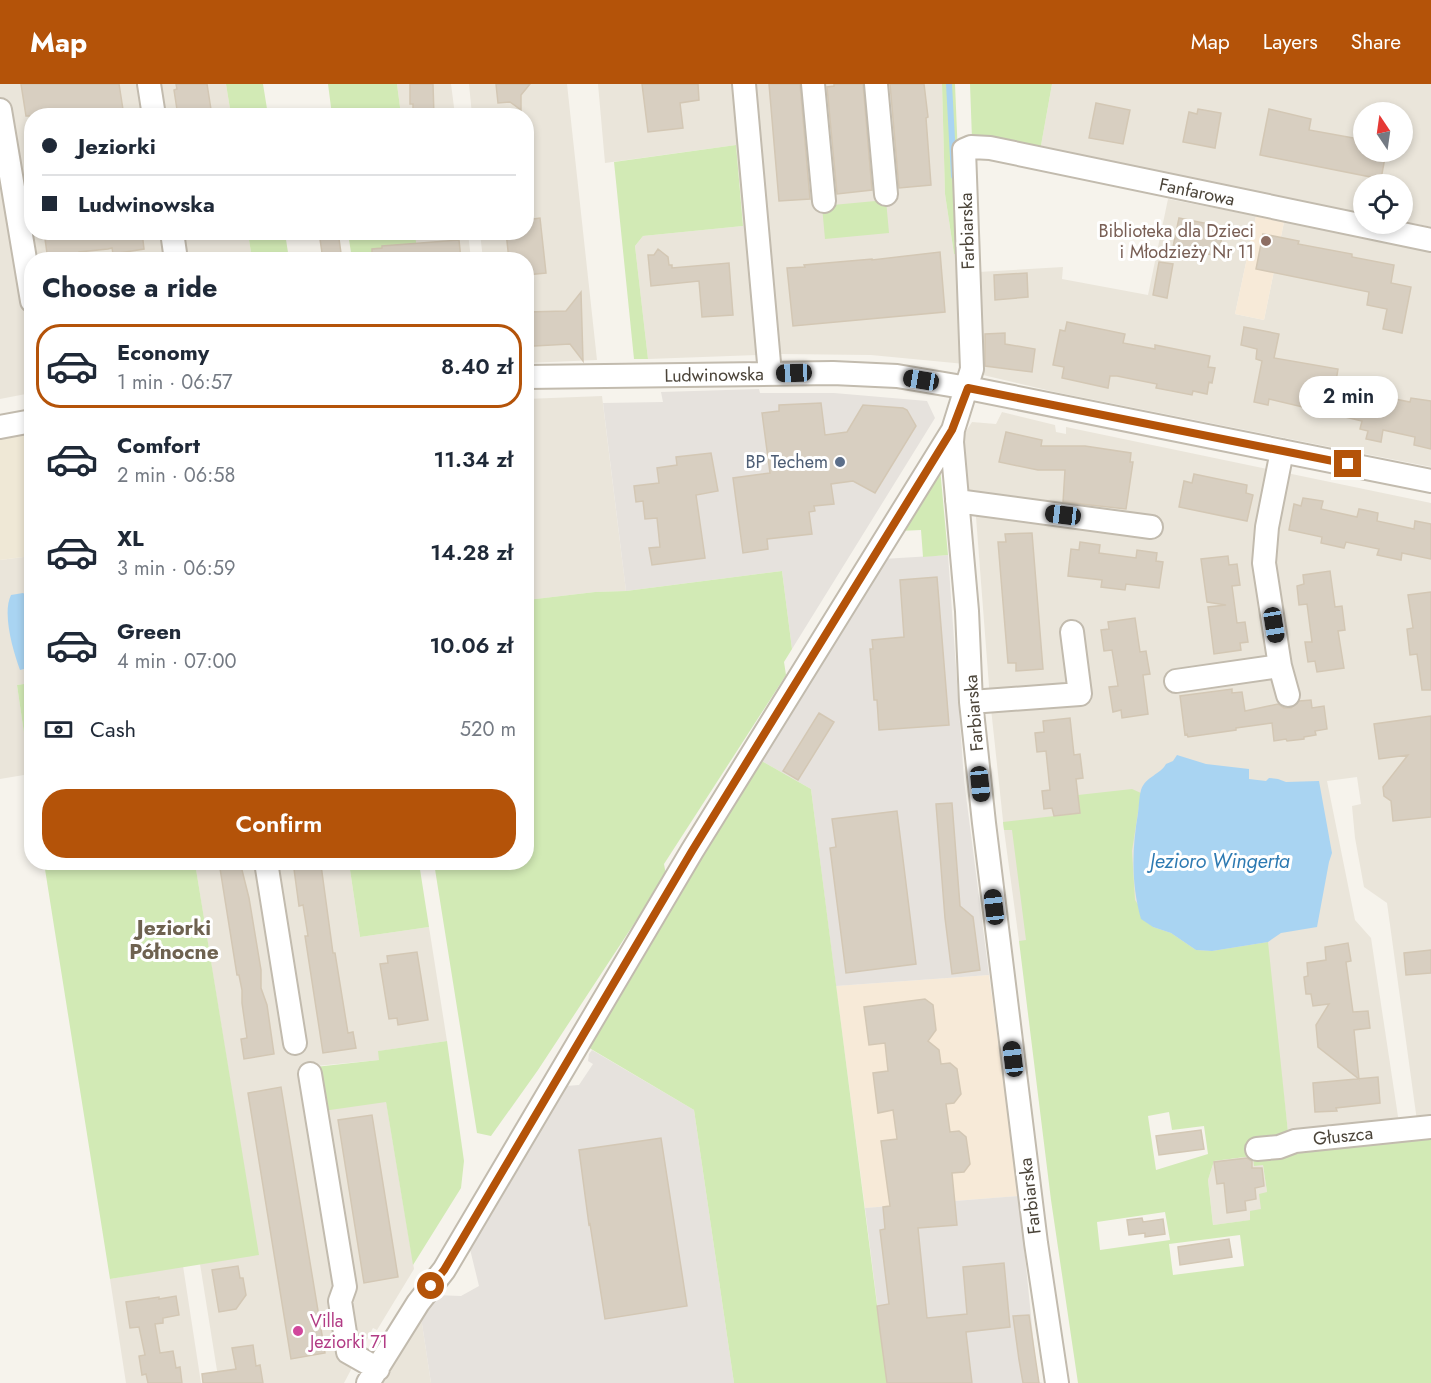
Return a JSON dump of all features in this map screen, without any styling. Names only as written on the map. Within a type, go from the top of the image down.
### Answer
[{"type":"street","points":[[149,84],[153,108]]},
{"type":"street","points":[[744,84],[770,374]]},
{"type":"street","points":[[813,84],[824,201]]},
{"type":"street","points":[[876,84],[886,194]]},
{"type":"street","points":[[0,110],[24,253]]},
{"type":"street","name":"Fanfarowa","points":[[964,150],[971,147],[990,148],[1431,240]]},
{"type":"street","name":"Farbiarska","points":[[964,150],[972,369],[968,388],[952,430],[967,611],[971,702],[1036,1243],[1058,1383]]},
{"type":"street","name":"Ludwinowska","points":[[534,377],[833,373],[897,376],[968,388],[1431,481]]},
{"type":"street","points":[[0,427],[24,423]]},
{"type":"street","points":[[310,1074],[345,1287],[340,1301],[348,1352],[373,1376],[418,1303],[444,1270],[692,851],[952,430]]},
{"type":"street","points":[[1282,451],[1264,544],[1264,563],[1280,666],[1288,695]]},
{"type":"street","points":[[957,501],[1151,526]]},
{"type":"street","points":[[971,702],[1085,703],[1072,632]]},
{"type":"street","points":[[1176,681],[1280,666]]},
{"type":"street","points":[[267,870],[295,1043]]},
{"type":"street","name":"Głuszca","points":[[1257,1149],[1279,1147],[1294,1141],[1431,1127]]},
{"type":"shaded area","points":[[0,84],[226,84],[230,108],[24,108],[24,240],[249,240],[251,252],[24,252],[24,394],[0,399]]},
{"type":"shaded area","points":[[397,84],[451,84],[454,108],[400,108]]},
{"type":"shaded area","points":[[469,84],[567,84],[597,360],[534,363],[534,252],[482,252],[481,240],[534,240],[534,108],[471,108]]},
{"type":"shaded area","points":[[598,84],[942,84],[945,194],[954,254],[962,253],[965,364],[871,355],[782,354],[648,359],[635,246],[643,236],[743,226],[736,145],[605,163]]},
{"type":"shaded area","points":[[1052,84],[1431,84],[1431,227],[1413,223],[1413,174],[1353,174],[1353,212],[1107,164],[1104,160],[1040,151]]},
{"type":"shaded area","points":[[1168,199],[1256,216],[1235,314],[1264,320],[1284,222],[1431,251],[1431,467],[1055,392],[983,375],[978,272],[1063,267],[1062,279],[1148,295]]},
{"type":"shaded area","points":[[1256,216],[1284,222],[1264,320],[1235,314]]},
{"type":"shaded area","points":[[416,240],[469,240],[470,252],[417,252]]},
{"type":"shaded area","points":[[759,389],[760,393],[834,393],[927,401],[935,418],[792,649],[782,571],[626,591],[603,403],[663,402],[661,392]]},
{"type":"shaded area","points":[[602,396],[626,591],[534,599],[534,399]]},
{"type":"shaded area","points":[[1002,412],[1055,425],[1056,432],[1066,434],[1066,427],[1431,503],[1431,1120],[1417,1121],[1387,903],[1364,887],[1352,806],[1361,804],[1357,777],[1327,781],[1355,920],[1371,938],[1399,1123],[1288,1132],[1275,1020],[1026,941],[1019,941],[990,699],[974,491],[960,489],[965,433],[972,422],[996,424]]},
{"type":"shaded area","points":[[24,434],[24,557],[0,560],[0,438]]},
{"type":"shaded area","points":[[948,555],[964,780],[989,975],[836,986],[811,789],[760,760],[883,559]]},
{"type":"shaded area","points":[[24,557],[24,684],[17,685],[24,733],[24,775],[0,779],[0,560]]},
{"type":"shaded area","points":[[196,870],[350,870],[360,937],[429,927],[447,1041],[379,1051],[380,1060],[316,1066],[386,1101],[414,1269],[377,1330],[373,1328],[344,1383],[219,1383],[200,1264],[258,1254]]},
{"type":"shaded area","points":[[989,975],[1019,1196],[865,1208],[836,986]]},
{"type":"shaded area","points":[[592,1050],[694,1110],[734,1383],[431,1383],[421,1317],[435,1295],[461,1296],[479,1286],[468,1241],[542,1119],[548,1118],[566,1086],[579,1085],[593,1064],[588,1061]]},
{"type":"shaded area","points":[[1253,1156],[1263,1165],[1267,1192],[1261,1209],[1251,1220],[1213,1225],[1208,1180],[1214,1161]]},
{"type":"shaded area","points":[[1019,1196],[1035,1356],[1039,1382],[1043,1383],[887,1383],[865,1208]]},
{"type":"shaded area","points":[[183,1266],[201,1383],[126,1383],[110,1279]]},
{"type":"shaded area","points":[[421,1317],[431,1383],[381,1383]]},
{"type":"green space","points":[[226,84],[263,84],[267,108],[230,108]]},
{"type":"green space","points":[[328,84],[397,84],[400,108],[331,108]]},
{"type":"green space","points":[[942,84],[955,84],[962,253],[954,254],[945,194]]},
{"type":"green space","points":[[970,84],[1052,84],[1040,151],[972,139]]},
{"type":"green space","points":[[736,145],[743,226],[643,236],[635,246],[648,359],[634,359],[614,162]]},
{"type":"green space","points":[[886,200],[889,233],[825,239],[822,206]]},
{"type":"green space","points":[[249,240],[286,240],[288,252],[251,252]]},
{"type":"green space","points":[[349,240],[416,240],[417,252],[351,252]]},
{"type":"green space","points":[[940,468],[948,555],[923,557],[921,530],[899,531]]},
{"type":"green space","points":[[782,571],[792,649],[784,662],[786,675],[664,864],[666,875],[538,1070],[491,1136],[477,1133],[435,870],[534,870],[534,599],[626,591]]},
{"type":"green space","points":[[24,684],[24,733],[17,685]]},
{"type":"green space","points":[[760,760],[811,789],[887,1383],[734,1383],[694,1110],[586,1046]]},
{"type":"green space","points":[[1132,789],[1141,793],[1132,851],[1135,900],[1153,927],[1171,933],[1196,950],[1212,951],[1268,942],[1288,1132],[1257,1155],[1431,1139],[1431,1383],[1078,1383],[1051,1200],[1019,941],[1026,940],[1012,830],[1004,830],[1003,822],[1080,813],[1078,795]],"holes":[[[1169,1112],[1172,1130],[1204,1126],[1208,1154],[1156,1170],[1148,1116]],[[1253,1156],[1254,1166],[1263,1165],[1267,1192],[1259,1194],[1261,1209],[1250,1211],[1250,1220],[1213,1225],[1208,1180],[1214,1161]],[[1165,1212],[1170,1240],[1100,1250],[1097,1222]],[[1240,1235],[1244,1266],[1173,1275],[1169,1244]]]},
{"type":"green space","points":[[45,870],[196,870],[259,1255],[110,1279]]},
{"type":"green space","points":[[350,870],[420,870],[429,927],[360,937]]},
{"type":"green space","points":[[447,1041],[464,1161],[461,1188],[413,1265],[386,1102],[323,1111],[315,1067],[379,1060],[378,1051]]},
{"type":"water","points":[[24,594],[24,669],[20,670],[8,622],[11,595]]},
{"type":"water","name":"Jezioro Wingerta","points":[[1177,755],[1206,764],[1249,769],[1249,779],[1266,781],[1269,778],[1286,782],[1319,781],[1332,853],[1317,927],[1281,933],[1268,942],[1212,951],[1196,950],[1171,933],[1153,927],[1141,919],[1135,892],[1134,866],[1140,793],[1143,785],[1166,764],[1173,761]]},
{"type":"building","points":[[21,84],[119,84],[123,108],[25,108]]},
{"type":"building","points":[[176,84],[207,84],[211,108],[177,108],[174,90],[177,89]]},
{"type":"building","points":[[410,84],[433,84],[434,108],[413,108],[413,104],[410,104]]},
{"type":"building","points":[[496,84],[530,84],[521,95],[521,108],[510,102],[498,103]]},
{"type":"building","points":[[642,84],[698,84],[699,100],[680,103],[683,128],[648,132]]},
{"type":"building","points":[[769,84],[800,84],[810,199],[779,201]]},
{"type":"building","points":[[834,84],[863,84],[872,190],[837,194],[827,87],[834,86]]},
{"type":"building","points":[[890,84],[924,84],[931,185],[899,188]]},
{"type":"building","points":[[1096,103],[1130,110],[1123,144],[1089,138]]},
{"type":"building","points":[[1198,109],[1221,113],[1215,148],[1183,142],[1189,112],[1197,114]]},
{"type":"building","points":[[1269,109],[1311,119],[1309,130],[1353,138],[1353,162],[1384,162],[1382,174],[1356,174],[1260,155]]},
{"type":"building","points":[[540,218],[546,273],[534,274],[534,252],[508,252],[507,240],[534,240],[534,219]]},
{"type":"building","points":[[1179,218],[1224,227],[1218,256],[1173,247]]},
{"type":"building","points":[[1263,234],[1299,241],[1298,244],[1352,254],[1352,257],[1394,265],[1391,283],[1411,287],[1402,333],[1383,329],[1387,309],[1367,305],[1369,292],[1256,269]]},
{"type":"building","points":[[45,240],[143,240],[144,249],[125,252],[113,252],[112,248],[79,252],[47,252]]},
{"type":"building","points":[[320,240],[339,240],[341,252],[322,252]]},
{"type":"building","points":[[459,240],[460,252],[372,252],[372,249],[382,248],[382,246]]},
{"type":"building","points":[[658,249],[668,257],[672,268],[729,263],[733,315],[702,317],[699,281],[651,286],[648,255],[654,255]]},
{"type":"building","points":[[940,252],[945,312],[793,326],[787,268]]},
{"type":"building","points":[[1159,262],[1173,264],[1167,298],[1153,295]]},
{"type":"building","points":[[1027,273],[1028,297],[995,300],[994,275]]},
{"type":"building","points":[[581,292],[583,361],[570,344],[534,346],[534,312],[566,311]]},
{"type":"building","points":[[1067,322],[1125,334],[1123,343],[1155,349],[1155,345],[1210,356],[1208,367],[1215,368],[1207,394],[1193,391],[1192,395],[1156,388],[1157,384],[1117,376],[1110,376],[1108,388],[1062,378],[1064,367],[1053,365],[1060,330],[1065,331]]},
{"type":"building","points":[[1244,327],[1279,334],[1274,358],[1338,369],[1335,387],[1410,402],[1411,398],[1431,401],[1431,449],[1414,445],[1415,437],[1383,430],[1381,442],[1366,439],[1368,431],[1360,429],[1362,421],[1269,399],[1268,405],[1254,402],[1262,361],[1256,359],[1257,349],[1241,345]]},
{"type":"building","points":[[1005,333],[1005,344],[1035,349],[1032,372],[985,366],[985,334]]},
{"type":"building","points":[[821,403],[825,435],[847,432],[863,405],[903,408],[907,410],[916,426],[875,493],[853,481],[831,484],[834,504],[814,506],[815,511],[809,512],[812,534],[767,539],[768,549],[743,553],[733,478],[770,473],[762,413],[779,411],[779,405]]},
{"type":"building","points":[[1006,432],[1042,440],[1041,446],[1085,446],[1131,453],[1130,462],[1133,462],[1126,509],[1063,502],[1065,470],[1038,470],[999,462]]},
{"type":"building","points":[[711,453],[718,491],[696,495],[705,558],[652,565],[649,548],[660,547],[657,518],[645,519],[643,501],[636,502],[634,486],[659,483],[657,468],[677,465],[676,457]]},
{"type":"building","points":[[1194,474],[1247,485],[1246,493],[1253,495],[1247,521],[1179,507],[1184,481],[1192,483]]},
{"type":"building","points":[[1303,498],[1323,501],[1321,509],[1357,517],[1359,509],[1369,511],[1378,513],[1377,521],[1414,529],[1415,521],[1431,524],[1431,559],[1402,553],[1401,560],[1377,555],[1379,549],[1346,542],[1344,548],[1321,543],[1322,537],[1289,530],[1294,504],[1301,506]]},
{"type":"building","points":[[1032,533],[1043,669],[1016,671],[1016,663],[1008,663],[998,542],[1006,542],[1005,534]]},
{"type":"building","points":[[1080,542],[1100,545],[1099,553],[1136,558],[1137,550],[1157,553],[1156,561],[1163,562],[1159,588],[1126,584],[1125,590],[1101,587],[1102,580],[1068,576],[1071,549],[1079,550]]},
{"type":"building","points":[[1228,556],[1229,565],[1237,564],[1240,585],[1232,586],[1237,623],[1245,622],[1248,642],[1240,643],[1241,650],[1214,654],[1208,607],[1226,605],[1207,602],[1201,559]]},
{"type":"building","points":[[1330,571],[1335,607],[1342,606],[1345,630],[1338,631],[1344,668],[1317,672],[1315,661],[1308,662],[1305,642],[1312,642],[1307,604],[1299,605],[1297,586],[1304,584],[1303,575]]},
{"type":"building","points":[[937,577],[949,725],[879,730],[870,649],[873,649],[872,640],[904,637],[900,580]]},
{"type":"building","points":[[1431,592],[1431,690],[1422,690],[1417,654],[1410,655],[1407,629],[1413,628],[1408,595]]},
{"type":"building","points":[[1135,618],[1140,652],[1146,651],[1150,674],[1143,675],[1148,714],[1122,718],[1121,710],[1113,712],[1109,687],[1118,686],[1112,650],[1104,651],[1101,630],[1109,629],[1108,622]]},
{"type":"building","points":[[1232,689],[1232,693],[1242,692],[1245,711],[1278,704],[1284,708],[1291,708],[1299,701],[1311,700],[1312,708],[1324,706],[1327,729],[1315,731],[1316,735],[1304,737],[1304,739],[1287,741],[1286,739],[1274,741],[1272,723],[1188,737],[1187,734],[1185,735],[1180,696]]},
{"type":"building","points":[[819,713],[834,722],[798,780],[783,771]]},
{"type":"building","points":[[1431,716],[1431,817],[1393,821],[1391,801],[1384,796],[1383,787],[1408,755],[1379,759],[1374,724]]},
{"type":"building","points":[[1070,718],[1074,755],[1080,754],[1083,778],[1076,779],[1080,813],[1054,816],[1052,808],[1044,809],[1042,791],[1050,790],[1046,751],[1037,752],[1035,733],[1044,732],[1043,721]]},
{"type":"building","points":[[952,803],[960,906],[973,917],[980,970],[952,974],[936,804]]},
{"type":"building","points":[[897,811],[916,964],[846,973],[830,848],[836,847],[832,819]]},
{"type":"building","points":[[220,870],[242,870],[249,898],[261,970],[261,988],[267,1005],[274,1054],[244,1059],[241,1039],[247,1038],[242,990],[239,975],[237,975]]},
{"type":"building","points":[[294,870],[322,870],[333,953],[335,953],[348,1033],[353,1032],[356,1048],[323,1053],[305,936],[308,936],[303,905],[299,906]]},
{"type":"building","points":[[1348,943],[1351,961],[1346,962],[1353,1012],[1368,1011],[1370,1028],[1354,1030],[1359,1079],[1318,1047],[1316,1025],[1329,1004],[1313,1006],[1311,994],[1306,994],[1304,977],[1308,976],[1307,963],[1326,960],[1325,947]]},
{"type":"building","points":[[1431,950],[1431,973],[1406,975],[1404,953]]},
{"type":"building","points":[[417,952],[428,1020],[398,1025],[397,1018],[389,1019],[380,964],[388,963],[387,956]]},
{"type":"building","points":[[925,999],[933,1005],[936,1030],[928,1041],[939,1050],[941,1064],[950,1063],[957,1069],[961,1094],[954,1103],[946,1104],[950,1132],[959,1131],[966,1137],[970,1164],[964,1172],[952,1173],[957,1225],[918,1228],[927,1318],[967,1314],[963,1267],[1004,1263],[1010,1327],[966,1332],[972,1383],[887,1383],[880,1331],[877,1306],[889,1304],[880,1230],[885,1229],[883,1207],[890,1206],[881,1141],[897,1139],[893,1110],[878,1113],[873,1073],[888,1071],[885,1043],[869,1045],[864,1007]]},
{"type":"building","points":[[1378,1077],[1380,1103],[1336,1108],[1337,1111],[1315,1112],[1313,1083]]},
{"type":"building","points":[[281,1087],[325,1353],[291,1359],[248,1093]]},
{"type":"building","points":[[372,1115],[398,1277],[364,1283],[338,1120]]},
{"type":"building","points":[[1201,1130],[1204,1149],[1159,1155],[1156,1136]]},
{"type":"building","points":[[661,1138],[687,1306],[605,1319],[579,1150]]},
{"type":"building","points":[[1247,1158],[1252,1161],[1252,1168],[1262,1168],[1264,1186],[1255,1188],[1256,1199],[1245,1201],[1246,1210],[1227,1213],[1224,1183],[1217,1184],[1214,1162]]},
{"type":"building","points":[[1142,1218],[1143,1222],[1163,1219],[1165,1234],[1145,1237],[1145,1233],[1129,1235],[1127,1220]]},
{"type":"building","points":[[1229,1239],[1232,1257],[1180,1265],[1178,1247]]},
{"type":"building","points":[[238,1266],[246,1295],[236,1309],[219,1312],[212,1270]]},
{"type":"building","points":[[176,1296],[179,1315],[163,1318],[163,1323],[155,1324],[160,1353],[173,1351],[176,1368],[180,1367],[182,1383],[148,1383],[146,1374],[142,1375],[139,1356],[145,1355],[139,1327],[130,1328],[126,1302]]},
{"type":"building","points":[[1029,1315],[1039,1383],[1023,1383],[1019,1360],[1013,1316]]},
{"type":"building","points":[[253,1345],[256,1366],[260,1365],[263,1383],[203,1383],[202,1374],[236,1369],[232,1348]]},
{"type":"waterway","points":[[949,84],[954,176]]},
{"type":"place","name":"Biblioteka dla Dzieci i Młodzieży Nr 11","points":[[1266,241]]},
{"type":"place","name":"BP Techem","points":[[840,462]]},
{"type":"place","name":"Villa Jeziorki 71","points":[[298,1331]]},
{"type":"district","name":"Jeziorki Północne","points":[[174,940]]},
{"type":"route","points":[[431,1286],[444,1270],[692,851],[952,430],[968,388],[1348,464]]}]
